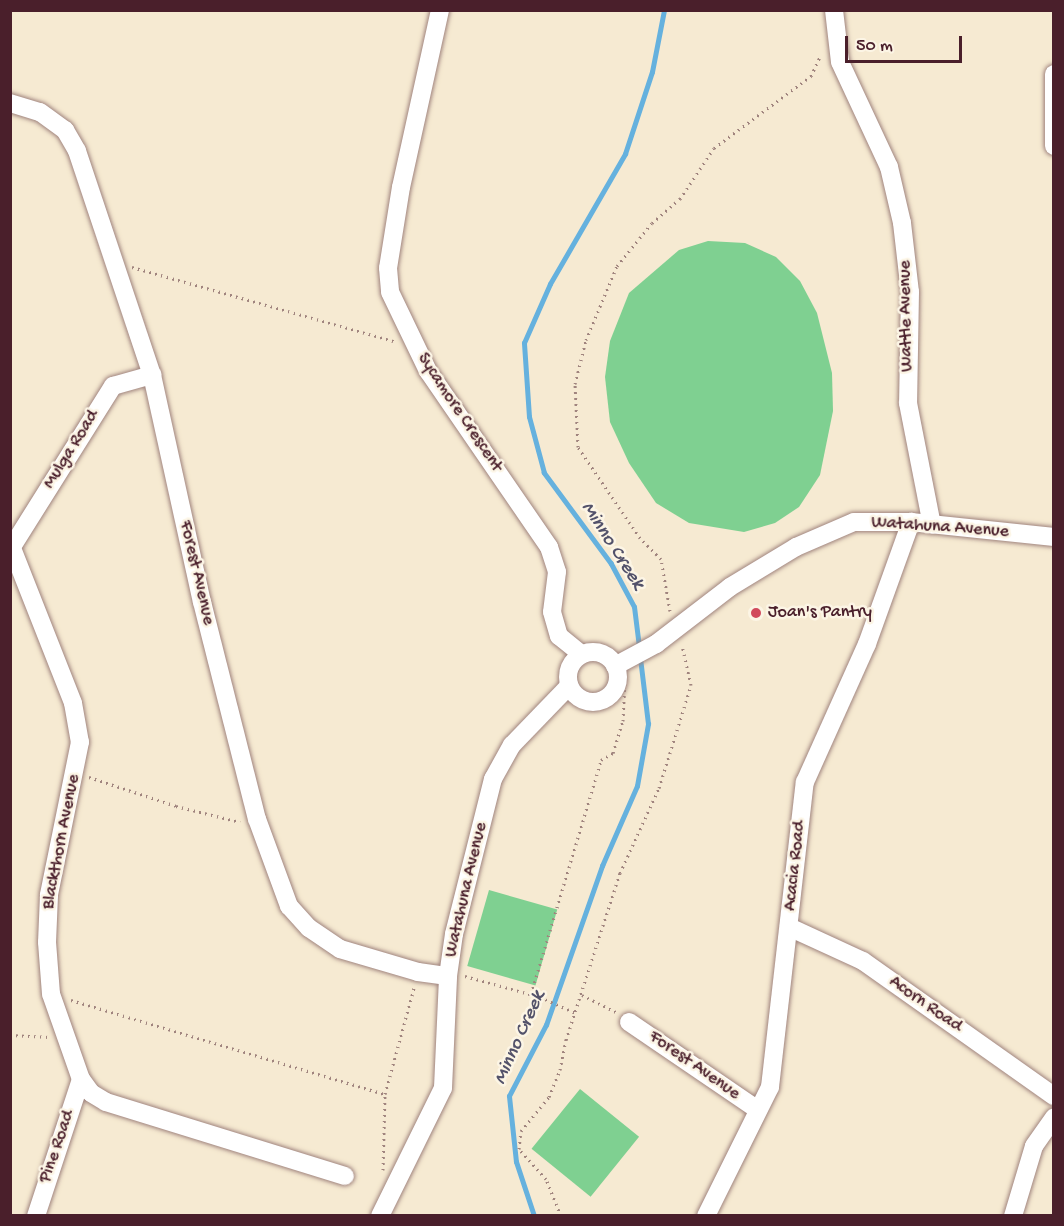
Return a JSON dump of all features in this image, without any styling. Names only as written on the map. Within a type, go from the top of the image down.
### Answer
[{"type":"street","name":"Sycamore Crescent","points":[[440,10],[400,187],[388,268],[390,292],[416,348],[549,547],[556,572],[552,612],[559,636],[581,654]]},
{"type":"street","name":"Wattle Avenue","points":[[835,18],[840,62],[888,167],[902,223],[910,292],[908,403],[932,525]]},
{"type":"street","points":[[1053,75],[1053,146]]},
{"type":"street","name":"Forest Avenue","points":[[10,103],[40,112],[65,130],[77,152],[152,375],[202,602],[259,824],[289,906],[309,928],[340,949],[418,972],[448,976]]},
{"type":"street","name":"Mulga Road","points":[[11,547],[113,386],[152,375]]},
{"type":"street","name":"Watahuna Avenue","points":[[624,662],[679,627],[730,587],[796,547],[854,522],[911,522],[1053,537]]},
{"type":"street","name":"Acacia Road","points":[[706,1215],[770,1087],[805,782],[867,644],[911,522]]},
{"type":"street","name":"Blackthorn Avenue","points":[[11,547],[73,703],[80,742],[49,895],[47,942],[51,994],[81,1079],[92,1094],[106,1102],[345,1176]]},
{"type":"street","points":[[599,652],[624,662],[617,683],[604,699],[587,701],[569,686],[569,669],[581,654],[599,652]]},
{"type":"street","name":"Watahuna Avenue","points":[[380,1215],[443,1088],[448,976],[454,934],[493,778],[512,745],[569,686]]},
{"type":"street","name":"Acorn Road","points":[[789,927],[863,961],[1053,1096]]},
{"type":"street","name":"Forest Avenue","points":[[629,1022],[758,1110]]},
{"type":"street","name":"Pine Road","points":[[36,1215],[81,1079]]},
{"type":"street","points":[[1013,1215],[1034,1146],[1053,1117]]},
{"type":"path","points":[[561,1215],[546,1179],[519,1149],[521,1131],[549,1097],[560,1070],[620,873],[659,788],[691,685],[679,627],[670,611],[661,559],[640,538],[578,447],[575,384],[586,340],[617,266],[652,223],[680,199],[714,148],[811,76],[835,18]]},
{"type":"path","points":[[112,261],[416,348]]},
{"type":"path","points":[[531,994],[601,760],[613,753],[623,721],[624,662]]},
{"type":"path","points":[[75,772],[176,806],[259,824]]},
{"type":"path","points":[[382,1182],[385,1094],[418,972]]},
{"type":"path","points":[[448,976],[471,976],[531,994],[576,1013]]},
{"type":"path","points":[[51,994],[385,1094]]},
{"type":"path","points":[[582,995],[629,1022]]},
{"type":"path","points":[[10,1035],[66,1039]]},
{"type":"green space","points":[[708,241],[745,243],[776,257],[800,281],[817,313],[832,373],[833,411],[820,475],[799,507],[775,523],[744,532],[689,523],[656,503],[629,463],[610,422],[605,377],[610,341],[629,293],[679,250]]},
{"type":"green space","points":[[489,890],[557,910],[535,986],[467,966]]},
{"type":"green space","points":[[580,1089],[639,1137],[591,1197],[532,1149]]},
{"type":"waterway","name":"Minno Creek","points":[[639,647],[634,607],[611,564],[544,473],[529,417],[524,343],[550,284],[625,154],[652,72],[664,10]]},
{"type":"waterway","name":"Minno Creek","points":[[534,1216],[516,1162],[509,1096],[546,1025],[602,866],[637,786],[648,724],[640,658]]},
{"type":"place","name":"Joan's Pantry","points":[[756,613]]}]
